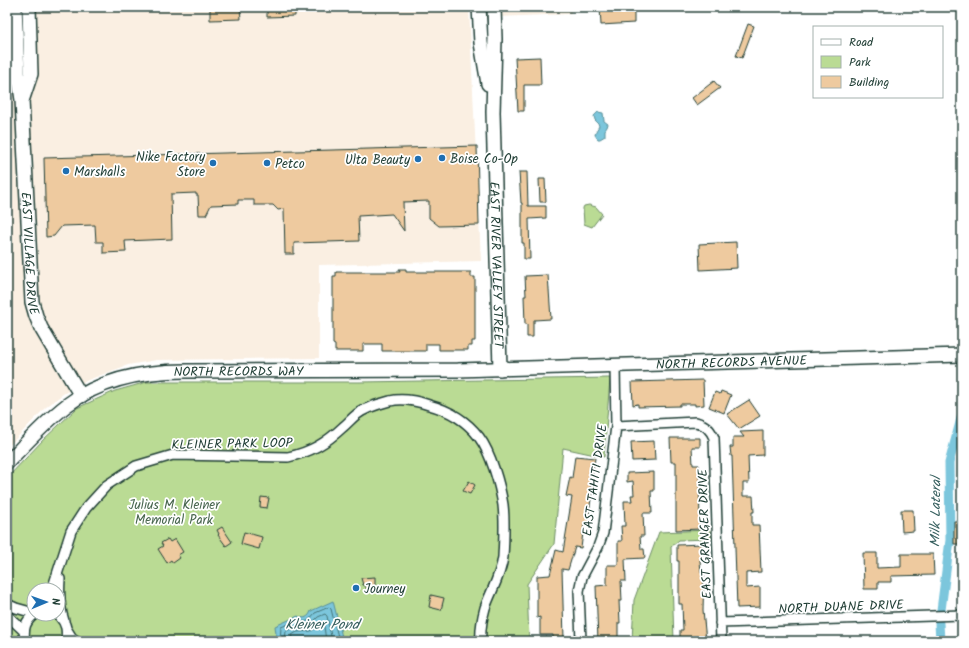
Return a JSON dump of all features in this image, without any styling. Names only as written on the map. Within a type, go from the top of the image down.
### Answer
[{"type":"street","name":"EAST VILLAGE DRIVE","points":[[15,7],[18,73],[22,100],[32,302],[41,328],[81,396]]},
{"type":"street","name":"EAST VILLAGE DRIVE","points":[[22,100],[31,74],[29,7]]},
{"type":"street","name":"EAST RIVER VALLEY STREET","points":[[479,7],[480,43],[493,112]]},
{"type":"street","name":"EAST RIVER VALLEY STREET","points":[[494,7],[495,39],[493,112],[500,369]]},
{"type":"street","name":"NORTH RECORDS AVENUE","points":[[500,369],[962,355]]},
{"type":"street","name":"EAST TAHITI DRIVE","points":[[581,641],[580,583],[598,547],[603,533],[616,426],[615,366]]},
{"type":"street","name":"NORTH RECORDS WAY","points":[[7,463],[50,419],[67,405],[81,396],[108,383],[140,374],[167,371],[500,369]]},
{"type":"street","name":"KLEINER PARK LOOP","points":[[55,582],[74,526],[86,508],[107,484],[136,466],[173,455],[288,457],[304,454],[326,442],[357,414],[372,406],[392,401],[415,401],[440,408],[462,420],[479,437],[488,455],[494,473],[503,506],[503,559],[494,590],[485,608],[480,630],[481,641]]},
{"type":"street","name":"EAST GRANGER DRIVE","points":[[616,426],[696,422],[708,427],[714,438],[721,641]]},
{"type":"street","name":"KLEINER PARK LOOP","points":[[60,582],[62,562]]},
{"type":"street","points":[[7,604],[26,611]]},
{"type":"street","points":[[7,615],[24,631]]},
{"type":"street","name":"NORTH DUANE DRIVE","points":[[720,623],[962,615]]},
{"type":"street","points":[[26,622],[24,631],[26,641]]},
{"type":"street","name":"KLEINER PARK LOOP","points":[[64,622],[67,630]]},
{"type":"street","points":[[66,641],[67,630]]},
{"type":"street","points":[[67,630],[72,638],[77,641]]},
{"type":"shaded area","points":[[7,7],[469,7],[481,261],[319,265],[319,358],[157,360],[128,365],[88,380],[63,394],[45,408],[7,448]]},
{"type":"shaded area","points":[[501,7],[571,7],[571,14],[499,17]]},
{"type":"green space","points":[[589,205],[596,207],[602,214],[592,227],[584,224],[583,208],[584,206]]},
{"type":"green space","name":"Julius M. Kleiner Memorial Park","points":[[610,378],[604,457],[563,448],[554,544],[527,584],[529,641],[7,641],[7,478],[43,440],[77,408],[115,391],[147,382],[360,382]]},
{"type":"green space","points":[[710,530],[711,539],[679,540],[671,547],[674,641],[632,641],[634,600],[659,532]]},
{"type":"water","points":[[598,112],[603,113],[604,121],[608,124],[605,130],[605,136],[600,139],[598,139],[595,135],[599,126],[594,116]]},
{"type":"water","name":"Kleiner Pond","points":[[333,601],[342,637],[341,641],[276,641],[275,626],[298,616],[302,618],[306,617],[311,611]]},
{"type":"building","points":[[210,7],[240,7],[241,19],[210,20]]},
{"type":"building","points":[[267,7],[295,7],[295,16],[267,17]]},
{"type":"building","points":[[600,7],[634,7],[634,23],[601,25]]},
{"type":"building","points":[[748,24],[754,26],[742,58],[736,56]]},
{"type":"building","points":[[540,57],[541,85],[524,85],[524,111],[518,111],[515,58]]},
{"type":"building","points":[[714,81],[720,88],[697,105],[692,98]]},
{"type":"building","points":[[477,146],[479,225],[439,226],[429,218],[429,201],[403,202],[404,231],[392,214],[358,216],[359,241],[294,243],[294,254],[285,254],[284,209],[278,210],[273,205],[254,205],[254,200],[238,200],[238,204],[211,205],[206,215],[199,215],[198,195],[196,195],[196,193],[171,194],[172,239],[125,241],[126,252],[103,253],[103,242],[96,242],[95,225],[62,226],[54,236],[46,237],[44,158]]},
{"type":"building","points":[[519,172],[527,172],[528,206],[546,206],[546,218],[529,219],[530,259],[524,259],[524,243],[522,243],[522,203]]},
{"type":"building","points":[[539,179],[545,179],[546,202],[540,202]]},
{"type":"building","points":[[736,242],[737,268],[700,270],[699,244]]},
{"type":"building","points":[[399,269],[406,269],[406,272],[471,272],[471,277],[475,277],[475,341],[472,341],[472,346],[468,346],[468,350],[439,350],[439,344],[426,344],[426,351],[382,351],[382,344],[363,344],[363,351],[335,351],[335,345],[333,344],[333,276],[336,276],[336,272],[400,272]]},
{"type":"building","points":[[548,275],[551,319],[534,320],[533,337],[527,337],[524,296],[526,296],[525,276]]},
{"type":"building","points":[[703,380],[704,405],[695,406],[695,404],[680,404],[680,406],[638,407],[638,404],[633,405],[632,382]]},
{"type":"building","points":[[721,391],[731,395],[724,413],[709,407],[715,392],[720,394]]},
{"type":"building","points":[[749,400],[760,416],[739,429],[727,414]]},
{"type":"building","points":[[763,431],[763,455],[748,456],[749,483],[743,483],[743,496],[753,496],[754,512],[752,512],[752,525],[759,525],[761,572],[746,573],[746,588],[760,587],[760,607],[737,608],[732,456],[730,447],[733,447],[733,437],[744,437],[740,432]]},
{"type":"building","points":[[670,438],[700,438],[700,447],[692,447],[693,465],[699,465],[700,529],[676,530],[676,462],[671,462]]},
{"type":"building","points":[[654,441],[655,460],[632,461],[631,442]]},
{"type":"building","points":[[575,456],[595,458],[590,492],[592,492],[590,513],[588,525],[584,525],[581,548],[575,547],[568,570],[562,569],[564,639],[553,639],[553,635],[540,635],[540,617],[537,618],[537,576],[550,575],[556,550],[563,552],[572,497],[566,496],[570,477],[572,478]]},
{"type":"building","points":[[654,472],[654,491],[651,491],[652,513],[643,513],[644,536],[640,536],[641,549],[644,549],[645,558],[625,559],[626,581],[621,581],[622,601],[619,601],[620,623],[618,623],[618,641],[598,641],[596,586],[607,585],[607,565],[618,565],[618,541],[622,541],[621,526],[625,526],[624,501],[632,501],[631,495],[634,495],[633,481],[627,482],[627,473]]},
{"type":"building","points":[[469,481],[475,485],[470,494],[463,491]]},
{"type":"building","points":[[261,497],[269,498],[267,508],[260,507]]},
{"type":"building","points":[[901,510],[913,510],[914,531],[902,532]]},
{"type":"building","points":[[954,521],[962,521],[962,544],[954,544]]},
{"type":"building","points":[[222,527],[232,542],[226,546],[218,535],[217,530]]},
{"type":"building","points":[[244,532],[262,537],[259,549],[241,544]]},
{"type":"building","points":[[168,539],[170,542],[175,539],[183,552],[178,555],[180,558],[173,563],[171,560],[167,563],[158,549],[163,546],[161,543]]},
{"type":"building","points":[[702,544],[702,560],[700,560],[701,573],[704,573],[703,610],[706,641],[680,641],[680,630],[683,630],[682,604],[679,604],[679,561],[677,561],[677,545]]},
{"type":"building","points":[[863,553],[877,553],[877,568],[901,567],[901,554],[933,554],[934,575],[891,576],[891,582],[878,582],[878,589],[864,589]]},
{"type":"building","points":[[375,577],[375,587],[367,590],[365,585],[363,585],[361,578]]},
{"type":"building","points":[[431,595],[444,598],[441,610],[429,607]]},
{"type":"waterway","name":"Milk Lateral","points":[[941,610],[950,540],[949,463],[962,415]]},
{"type":"waterway","name":"Milk Lateral","points":[[939,623],[940,641]]},
{"type":"place","name":"Boise Co-Op","points":[[442,158]]},
{"type":"place","name":"Ulta Beauty","points":[[418,159]]},
{"type":"place","name":"Nike Factory Store","points":[[213,163]]},
{"type":"place","name":"Petco","points":[[267,163]]},
{"type":"place","name":"Marshalls","points":[[66,171]]},
{"type":"place","name":"Journey","points":[[356,588]]}]
